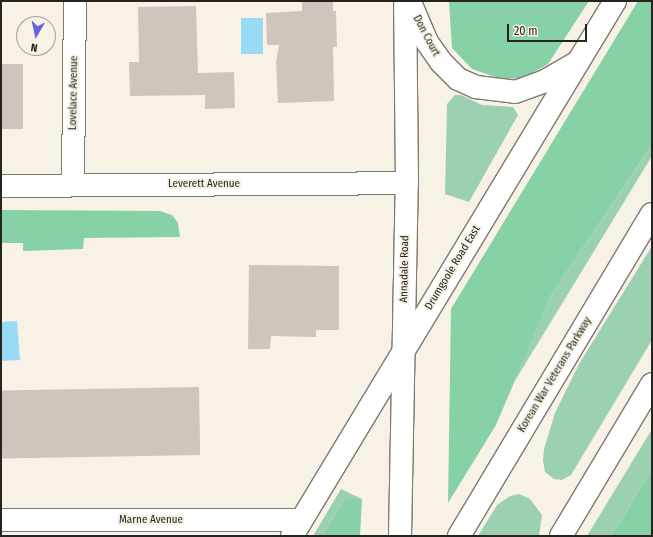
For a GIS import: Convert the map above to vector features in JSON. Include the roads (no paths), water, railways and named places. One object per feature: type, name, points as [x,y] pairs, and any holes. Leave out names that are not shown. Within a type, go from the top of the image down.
[{"type":"main road","name":"Lovelace Avenue","points":[[73,185],[75,1]]},
{"type":"main road","name":"Annadale Road","points":[[400,536],[407,183],[405,1]]},
{"type":"main road","name":"Don Court","points":[[409,1],[427,42],[441,62],[458,79],[476,87],[515,92],[545,81],[578,62]]},
{"type":"main road","name":"Drumgoole Road East","points":[[297,528],[615,1]]},
{"type":"main road","name":"Leverett Avenue","points":[[1,186],[407,183]]},
{"type":"main road","name":"Korean War Veterans Parkway","points":[[459,536],[652,214]]},
{"type":"main road","points":[[561,536],[652,384]]},
{"type":"main road","name":"Marne Avenue","points":[[1,520],[297,528]]},
{"type":"water","points":[[241,18],[263,18],[263,54],[241,54]]},
{"type":"water","points":[[17,321],[20,360],[1,361],[1,322]]}]
